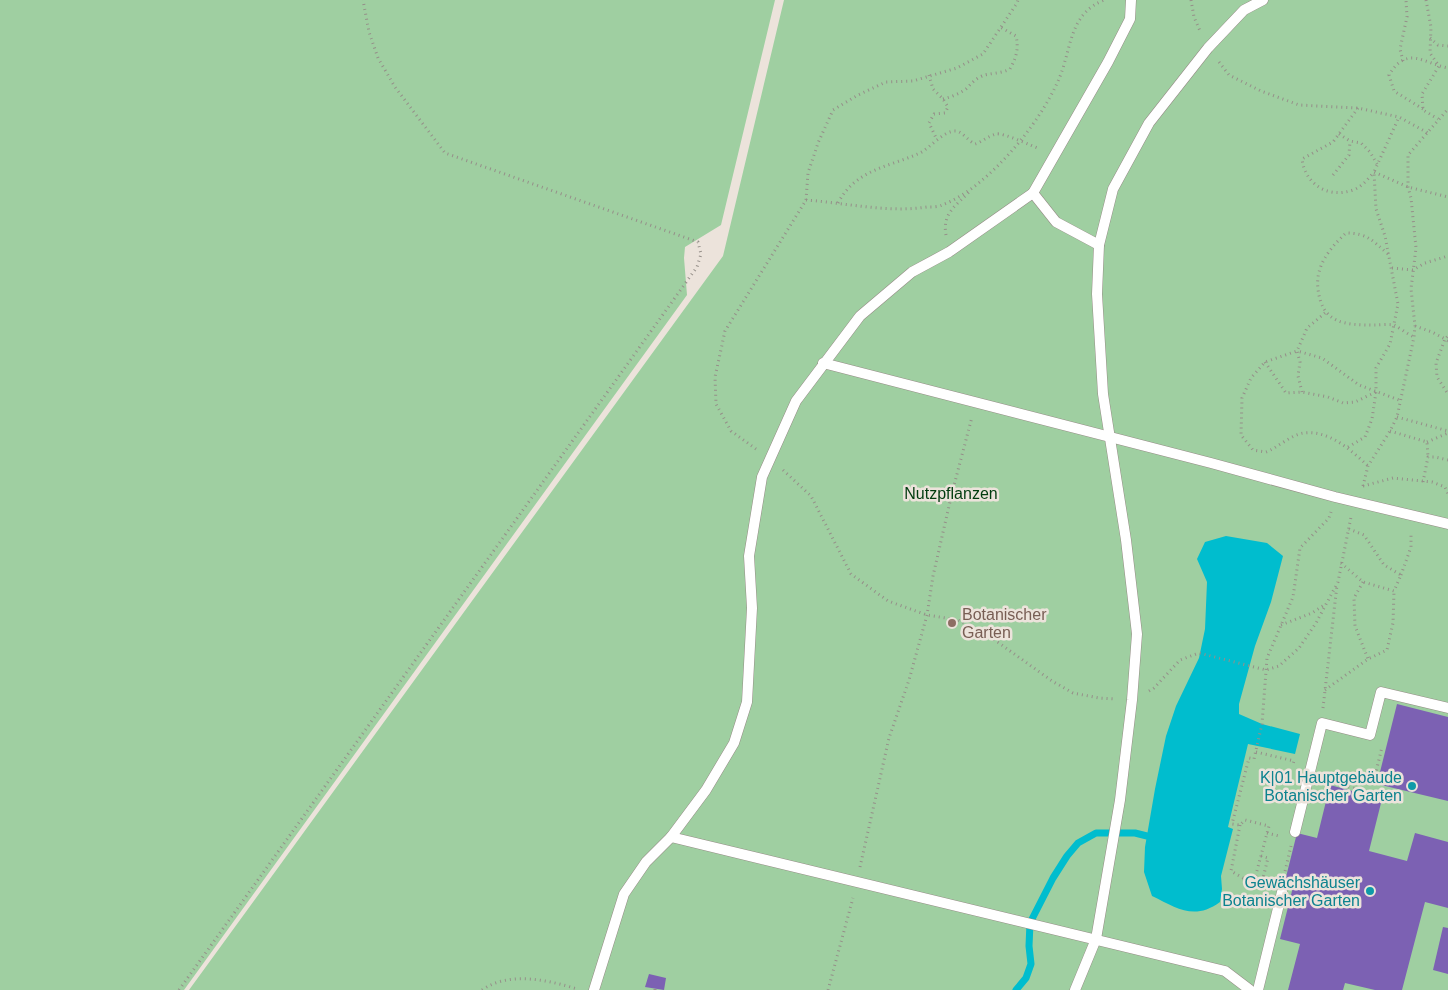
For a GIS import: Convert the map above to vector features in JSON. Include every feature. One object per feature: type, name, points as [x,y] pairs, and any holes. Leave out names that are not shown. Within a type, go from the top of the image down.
[{"type":"lane","points":[[594,990],[624,894],[646,862],[671,836],[706,790],[734,743],[747,702],[752,608],[749,556],[762,477],[796,401],[860,316],[912,272],[949,252],[1033,193],[1108,62],[1130,19],[1131,0]]},
{"type":"lane","points":[[1075,990],[1096,939],[1120,800],[1132,700],[1137,634],[1131,577],[1103,394],[1097,294],[1099,245],[1113,189],[1149,123],[1208,48],[1244,10],[1263,0]]},
{"type":"lane","points":[[1033,193],[1056,222],[1099,245]]},
{"type":"lane","points":[[823,364],[1211,462],[1335,497],[1448,524]]},
{"type":"lane","points":[[1294,832],[1322,723],[1370,735],[1381,692],[1448,708]]},
{"type":"lane","points":[[671,836],[1225,971],[1250,990]]},
{"type":"lane","points":[[1258,990],[1282,892]]},
{"type":"path","points":[[179,990],[697,267],[701,254],[698,242],[445,153],[396,87],[378,58],[368,32],[363,0]]},
{"type":"path","points":[[1018,0],[983,54],[957,68],[913,81],[886,82],[858,95],[833,110],[818,143],[808,173],[806,200],[725,331],[714,377],[716,404],[731,431],[769,458],[811,496],[851,574],[888,601],[927,615],[958,620],[992,638],[1052,681],[1074,693],[1099,698],[1132,700],[1154,688],[1180,660],[1200,654],[1266,670],[1279,666],[1299,648],[1327,604],[1338,582]]},
{"type":"path","points":[[944,224],[947,214],[1021,142],[1050,96],[1062,71],[1077,20],[1091,5],[1104,0]]},
{"type":"path","points":[[1191,0],[1194,17],[1208,48],[1229,75],[1261,91],[1299,105],[1358,108],[1399,117],[1428,133]]},
{"type":"path","points":[[1403,61],[1400,49],[1407,17],[1406,0]]},
{"type":"path","points":[[1426,0],[1431,27],[1430,53],[1439,66]]},
{"type":"path","points":[[943,99],[954,96],[964,90],[984,74],[994,74],[1010,69],[1015,60],[1018,46],[1016,36],[1000,27]]},
{"type":"path","points":[[1430,38],[1438,45],[1448,46]]},
{"type":"path","points":[[1424,109],[1394,91],[1389,75],[1395,64],[1410,58],[1423,58],[1448,68]]},
{"type":"path","points":[[1438,119],[1423,110],[1422,94],[1439,66]]},
{"type":"path","points":[[930,75],[933,89],[943,99],[948,110],[945,113],[934,114],[929,123],[938,140]]},
{"type":"path","points":[[1358,108],[1333,142],[1302,158],[1303,170],[1313,184],[1323,190],[1344,192],[1354,190],[1365,183],[1374,172],[1399,117]]},
{"type":"path","points":[[1322,723],[1324,691],[1338,582],[1354,500],[1363,486],[1368,466],[1397,418],[1414,338],[1415,326],[1411,289],[1416,248],[1411,198],[1408,187],[1408,155],[1438,119],[1447,112]]},
{"type":"path","points":[[838,203],[844,191],[855,182],[878,168],[921,152],[954,130],[959,131],[974,144],[997,134],[1005,135],[1054,155]]},
{"type":"path","points":[[1338,134],[1350,141],[1361,143],[1370,152],[1377,164]]},
{"type":"path","points":[[1333,175],[1349,155],[1350,141]]},
{"type":"path","points":[[1374,172],[1408,187],[1448,197]]},
{"type":"path","points":[[1348,448],[1364,437],[1372,419],[1376,392],[1376,368],[1390,344],[1398,304],[1385,236],[1376,210],[1374,172]]},
{"type":"path","points":[[806,200],[878,208],[913,209],[942,205],[974,187]]},
{"type":"path","points":[[1389,255],[1360,233],[1346,233],[1332,246],[1324,258],[1317,283],[1319,302],[1325,313],[1345,324],[1393,325],[1414,338]]},
{"type":"path","points":[[1392,268],[1413,270],[1425,263],[1448,256]]},
{"type":"path","points":[[1302,392],[1298,376],[1300,362],[1297,352],[1307,328],[1325,313]]},
{"type":"path","points":[[1415,326],[1447,339],[1436,363],[1437,377],[1448,394]]},
{"type":"path","points":[[1368,466],[1348,448],[1325,435],[1303,433],[1266,452],[1253,450],[1242,435],[1242,398],[1251,378],[1266,362],[1297,352],[1322,358],[1359,385],[1400,400]]},
{"type":"path","points":[[1266,362],[1286,393],[1302,392],[1328,397],[1343,403],[1355,402],[1376,392]]},
{"type":"path","points":[[828,990],[872,820],[889,738],[927,615],[952,493],[975,402]]},
{"type":"path","points":[[1397,418],[1448,432]]},
{"type":"path","points":[[1390,431],[1427,442],[1448,432]]},
{"type":"path","points":[[1423,482],[1428,457],[1427,442]]},
{"type":"path","points":[[1428,457],[1448,460]]},
{"type":"path","points":[[1363,486],[1393,478],[1432,482],[1445,487],[1448,494]]},
{"type":"path","points":[[1240,825],[1232,824],[1249,758],[1254,759],[1258,745],[1262,724],[1267,658],[1293,597],[1300,548],[1329,518],[1335,497]]},
{"type":"path","points":[[1324,691],[1368,659],[1387,650],[1393,623],[1394,591],[1411,546],[1412,515]]},
{"type":"path","points":[[1349,529],[1364,535],[1384,565],[1401,575]]},
{"type":"path","points":[[1341,563],[1363,582],[1394,591]]},
{"type":"path","points":[[1363,582],[1354,598],[1354,626],[1368,659]]},
{"type":"path","points":[[1281,625],[1312,613],[1327,604]]},
{"type":"path","points":[[1256,752],[1294,761]]},
{"type":"path","points":[[1309,777],[1375,793]]},
{"type":"path","points":[[1245,820],[1269,826],[1256,878],[1243,878],[1231,871],[1240,825],[1245,820]]},
{"type":"path","points":[[1282,892],[1294,832]]},
{"type":"path","points":[[1261,856],[1268,858],[1262,882]]},
{"type":"path","points":[[482,990],[491,984],[520,979],[554,982],[579,990]]},
{"type":"green space","points":[[0,0],[775,0],[721,225],[685,247],[687,295],[184,990],[0,990]]},
{"type":"green space","name":"Botanischer Garten","points":[[784,0],[1448,0],[1448,990],[189,990],[723,256]]},
{"type":"water","points":[[1226,536],[1267,543],[1283,556],[1271,602],[1255,646],[1239,704],[1239,714],[1262,724],[1300,734],[1295,754],[1248,744],[1228,827],[1233,829],[1221,876],[1220,902],[1211,908],[1194,912],[1178,908],[1152,896],[1144,872],[1145,847],[1166,736],[1176,706],[1199,658],[1205,629],[1207,582],[1197,559],[1205,542]]},
{"type":"building","points":[[1397,704],[1448,717],[1448,801],[1377,784]]},
{"type":"building","name":"Gewächshäuser Botanischer Garten","points":[[1330,785],[1382,799],[1369,851],[1407,861],[1415,833],[1448,842],[1448,908],[1425,902],[1402,990],[1375,990],[1345,983],[1343,990],[1288,990],[1300,944],[1280,939],[1293,887],[1284,885],[1297,833],[1317,838]]},
{"type":"building","points":[[1443,927],[1448,928],[1448,974],[1433,970]]},
{"type":"building","points":[[649,974],[666,978],[664,990],[645,987]]},
{"type":"waterway","points":[[1016,990],[1026,978],[1031,964],[1029,946],[1030,923],[1053,878],[1078,843],[1096,833],[1135,833],[1147,836]]},
{"type":"place","name":"Botanischer Garten","points":[[952,623]]},
{"type":"place","name":"K|01 Hauptgebäude Botanischer Garten","points":[[1412,786]]},
{"type":"place","name":"Gewächshäuser Botanischer Garten","points":[[1370,891]]},
{"type":"park label","name":"Nutzpflanzen","points":[[951,493]]}]
